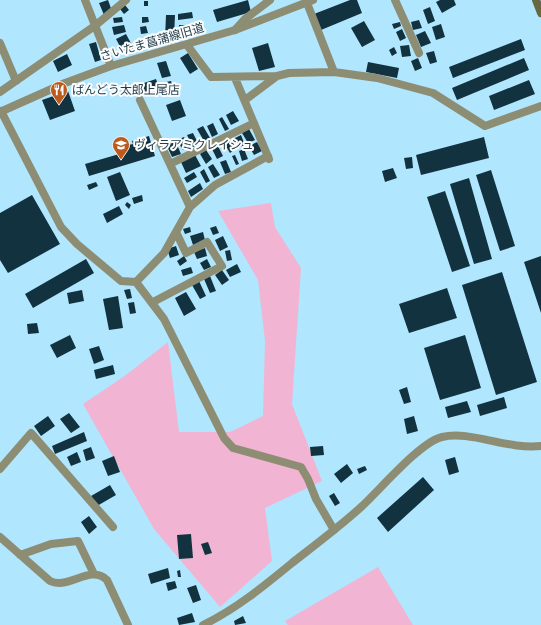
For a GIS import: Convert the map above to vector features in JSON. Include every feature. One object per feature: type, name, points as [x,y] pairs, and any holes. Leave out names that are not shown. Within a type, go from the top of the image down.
[{"type":"main road","points":[[536,0],[541,13]]},
{"type":"street","points":[[85,0],[111,66]]},
{"type":"street","points":[[0,92],[96,25],[126,0]]},
{"type":"street","points":[[235,30],[245,19],[270,0]]},
{"type":"street","points":[[395,0],[419,53]]},
{"type":"street","points":[[310,1],[334,72]]},
{"type":"street","name":"さいたま菖蒲線旧道","points":[[0,112],[65,83],[111,66],[235,30],[310,1]]},
{"type":"street","points":[[0,43],[16,81]]},
{"type":"street","points":[[187,45],[212,77],[236,78],[277,76],[289,73],[334,72],[377,78],[433,93],[485,126],[541,106]]},
{"type":"street","points":[[245,100],[277,76]]},
{"type":"street","points":[[136,282],[164,253],[190,207],[215,184],[268,157],[236,78]]},
{"type":"street","points":[[140,100],[190,207]]},
{"type":"street","points":[[0,112],[61,227],[77,244],[120,281],[136,282],[153,302],[164,319],[224,438],[233,448],[301,467],[308,478],[316,499],[334,530]]},
{"type":"street","points":[[170,164],[254,123]]},
{"type":"street","points":[[153,302],[222,266],[207,242],[186,253],[176,232]]},
{"type":"street","points":[[0,469],[31,433],[113,527]]},
{"type":"street","points":[[203,625],[240,604],[334,530],[435,439],[444,436],[464,436],[519,447],[541,446]]},
{"type":"street","points":[[0,537],[50,581],[59,583],[94,574],[102,575],[107,580],[128,625]]},
{"type":"street","points":[[20,555],[51,544],[78,541],[94,574]]},
{"type":"shaded area","points":[[271,203],[275,227],[301,268],[292,404],[322,481],[265,508],[272,561],[220,607],[154,529],[83,404],[126,375],[168,342],[179,432],[230,432],[263,416],[265,341],[258,280],[218,211]]},
{"type":"shaded area","points":[[378,567],[413,625],[288,625],[285,621]]},
{"type":"building","points":[[108,0],[112,11],[104,15],[99,3]]},
{"type":"building","points":[[248,0],[251,12],[217,22],[213,10]]},
{"type":"building","points":[[350,0],[357,0],[362,13],[321,30],[314,14]]},
{"type":"building","points":[[440,0],[454,0],[456,5],[442,13],[436,2]]},
{"type":"building","points":[[144,1],[148,1],[148,6],[144,6]]},
{"type":"building","points":[[125,5],[129,10],[124,14],[120,9]]},
{"type":"building","points":[[430,7],[435,21],[428,24],[423,10]]},
{"type":"building","points":[[192,12],[193,18],[178,20],[178,14]]},
{"type":"building","points":[[166,15],[175,15],[174,38],[165,38]]},
{"type":"building","points":[[122,17],[123,22],[114,23],[113,18]]},
{"type":"building","points":[[142,17],[148,17],[149,22],[142,23]]},
{"type":"building","points":[[419,20],[422,28],[413,30],[411,22]]},
{"type":"building","points":[[364,21],[375,40],[362,47],[351,28]]},
{"type":"building","points":[[400,22],[401,26],[394,29],[392,24]]},
{"type":"building","points":[[441,24],[445,37],[436,40],[432,27]]},
{"type":"building","points":[[124,25],[126,32],[114,35],[112,27]]},
{"type":"building","points":[[179,25],[192,25],[192,37],[179,37]]},
{"type":"building","points":[[146,26],[148,33],[141,34],[140,27]]},
{"type":"building","points":[[402,29],[406,38],[400,41],[396,32]]},
{"type":"building","points":[[425,31],[431,43],[421,47],[416,35]]},
{"type":"building","points":[[126,34],[134,49],[124,54],[116,39]]},
{"type":"building","points":[[521,39],[525,50],[453,78],[449,67]]},
{"type":"building","points":[[96,42],[101,60],[95,62],[89,44]]},
{"type":"building","points":[[268,43],[275,67],[259,71],[252,48]]},
{"type":"building","points":[[409,45],[411,56],[402,57],[400,46]]},
{"type":"building","points":[[394,47],[397,53],[392,56],[389,50]]},
{"type":"building","points":[[434,51],[437,62],[430,64],[426,53]]},
{"type":"building","points":[[188,53],[198,69],[190,74],[180,58]]},
{"type":"building","points":[[67,54],[72,65],[58,72],[53,61]]},
{"type":"building","points":[[418,58],[422,68],[415,71],[411,61]]},
{"type":"building","points":[[524,58],[529,70],[457,100],[452,88]]},
{"type":"building","points":[[166,61],[171,76],[162,78],[157,63]]},
{"type":"building","points":[[368,62],[399,68],[397,78],[366,72]]},
{"type":"building","points":[[156,79],[159,88],[138,95],[135,86]]},
{"type":"building","points":[[529,80],[535,94],[494,110],[489,96]]},
{"type":"building","points":[[171,81],[172,85],[162,88],[161,83]]},
{"type":"building","points":[[68,91],[75,111],[50,120],[42,100]]},
{"type":"building","points":[[180,100],[186,116],[172,121],[166,105]]},
{"type":"building","points":[[233,111],[239,121],[231,125],[226,115]]},
{"type":"building","points":[[222,117],[229,129],[225,131],[219,119]]},
{"type":"building","points":[[213,123],[218,134],[212,137],[207,126]]},
{"type":"building","points":[[203,126],[210,138],[204,141],[197,129]]},
{"type":"building","points":[[249,129],[255,140],[248,143],[242,133]]},
{"type":"building","points":[[193,133],[199,145],[193,147],[187,135]]},
{"type":"building","points":[[241,135],[245,145],[237,148],[233,139]]},
{"type":"building","points":[[149,136],[155,156],[89,176],[85,164],[126,152],[124,146],[133,144],[132,141]]},
{"type":"building","points":[[184,137],[189,147],[183,150],[177,140]]},
{"type":"building","points":[[484,137],[489,158],[421,175],[416,155]]},
{"type":"building","points":[[175,140],[181,154],[172,157],[166,144]]},
{"type":"building","points":[[229,140],[234,150],[230,153],[224,143]]},
{"type":"building","points":[[257,142],[262,151],[254,155],[249,146]]},
{"type":"building","points":[[218,146],[223,156],[217,159],[212,149]]},
{"type":"building","points":[[244,149],[248,159],[242,161],[239,151]]},
{"type":"building","points":[[206,150],[212,159],[206,164],[200,154]]},
{"type":"building","points":[[195,155],[201,166],[186,173],[181,162]]},
{"type":"building","points":[[235,155],[239,164],[236,165],[232,156]]},
{"type":"building","points":[[412,157],[413,168],[406,169],[404,158]]},
{"type":"building","points":[[226,160],[231,172],[225,174],[220,162]]},
{"type":"building","points":[[213,164],[220,175],[214,178],[208,167]]},
{"type":"building","points":[[393,168],[397,178],[385,182],[382,171]]},
{"type":"building","points":[[204,169],[210,181],[206,183],[200,172]]},
{"type":"building","points":[[491,170],[515,246],[500,251],[476,175]]},
{"type":"building","points":[[120,172],[130,195],[116,201],[107,177]]},
{"type":"building","points":[[194,172],[197,177],[187,183],[184,178]]},
{"type":"building","points":[[469,178],[492,259],[474,264],[450,184]]},
{"type":"building","points":[[96,182],[98,186],[89,190],[87,185]]},
{"type":"building","points":[[200,183],[203,189],[191,197],[188,191]]},
{"type":"building","points":[[445,191],[470,266],[452,272],[427,197]]},
{"type":"building","points":[[32,195],[60,244],[8,273],[0,260],[0,213]]},
{"type":"building","points":[[142,195],[143,201],[134,204],[132,198]]},
{"type":"building","points":[[127,202],[131,205],[129,209],[125,205]]},
{"type":"building","points":[[119,206],[123,214],[107,223],[103,214]]},
{"type":"building","points":[[216,226],[219,233],[213,235],[210,228]]},
{"type":"building","points":[[190,227],[191,232],[185,234],[183,229]]},
{"type":"building","points":[[203,232],[205,240],[193,245],[190,236]]},
{"type":"building","points":[[223,236],[228,247],[220,251],[215,240]]},
{"type":"building","points":[[176,246],[179,255],[170,258],[167,249]]},
{"type":"building","points":[[205,248],[207,256],[197,259],[194,252]]},
{"type":"building","points":[[230,250],[232,260],[227,261],[225,251]]},
{"type":"building","points":[[184,256],[187,261],[180,266],[177,261]]},
{"type":"building","points":[[541,256],[541,313],[524,262]]},
{"type":"building","points":[[86,259],[94,273],[33,308],[25,294]]},
{"type":"building","points":[[207,259],[211,267],[204,270],[200,263]]},
{"type":"building","points":[[237,264],[241,272],[230,277],[226,270]]},
{"type":"building","points":[[191,267],[193,273],[183,276],[181,270]]},
{"type":"building","points":[[222,270],[229,280],[222,285],[215,275]]},
{"type":"building","points":[[502,272],[537,382],[496,395],[462,285]]},
{"type":"building","points":[[210,276],[216,291],[210,293],[204,279]]},
{"type":"building","points":[[199,281],[206,296],[200,299],[192,285]]},
{"type":"building","points":[[447,288],[457,318],[409,333],[399,304]]},
{"type":"building","points":[[130,289],[132,298],[127,299],[124,290]]},
{"type":"building","points":[[82,290],[84,301],[69,304],[67,293]]},
{"type":"building","points":[[186,292],[196,309],[184,316],[175,298]]},
{"type":"building","points":[[118,296],[123,328],[109,330],[103,299]]},
{"type":"building","points":[[134,302],[136,313],[130,314],[128,303]]},
{"type":"building","points":[[37,323],[39,333],[28,334],[27,324]]},
{"type":"building","points":[[70,335],[76,348],[57,358],[50,345]]},
{"type":"building","points":[[465,335],[481,388],[440,400],[424,348]]},
{"type":"building","points":[[99,346],[104,360],[94,364],[89,349]]},
{"type":"building","points":[[113,365],[115,374],[96,379],[94,370]]},
{"type":"building","points":[[407,387],[411,402],[404,404],[399,390]]},
{"type":"building","points":[[504,397],[507,408],[480,416],[477,405]]},
{"type":"building","points":[[467,401],[471,412],[448,418],[445,407]]},
{"type":"building","points":[[69,413],[80,427],[71,433],[60,419]]},
{"type":"building","points":[[48,416],[55,426],[41,436],[34,426]]},
{"type":"building","points":[[414,416],[418,431],[407,434],[404,419]]},
{"type":"building","points":[[84,432],[87,441],[55,454],[52,446]]},
{"type":"building","points":[[323,446],[324,455],[311,456],[310,447]]},
{"type":"building","points":[[91,447],[95,458],[86,461],[83,450]]},
{"type":"building","points":[[77,452],[81,462],[71,466],[67,457]]},
{"type":"building","points":[[114,456],[120,472],[108,476],[102,461]]},
{"type":"building","points":[[455,457],[459,472],[449,475],[445,460]]},
{"type":"building","points":[[347,464],[353,473],[341,483],[334,474]]},
{"type":"building","points":[[365,466],[367,470],[359,474],[357,469]]},
{"type":"building","points":[[423,477],[434,490],[388,532],[377,518]]},
{"type":"building","points":[[110,485],[116,495],[97,506],[91,496]]},
{"type":"building","points":[[334,493],[340,503],[335,506],[329,496]]},
{"type":"building","points":[[89,516],[97,527],[89,534],[81,522]]},
{"type":"building","points":[[191,534],[193,558],[179,559],[177,535]]},
{"type":"building","points":[[208,542],[212,553],[205,555],[201,544]]},
{"type":"building","points":[[168,568],[170,578],[151,584],[148,574]]},
{"type":"building","points":[[180,570],[181,577],[178,577],[177,571]]},
{"type":"building","points":[[175,581],[177,588],[168,591],[166,583]]},
{"type":"building","points":[[196,585],[201,600],[193,603],[187,588]]},
{"type":"building","points":[[192,613],[195,622],[179,625],[177,618]]},
{"type":"building","points":[[243,616],[246,623],[235,625],[234,621]]},
{"type":"place","name":"ばんどう太郎上尾店","points":[[59,105]]},
{"type":"place","name":"ヴィラアミクレイシュ","points":[[121,160]]}]
